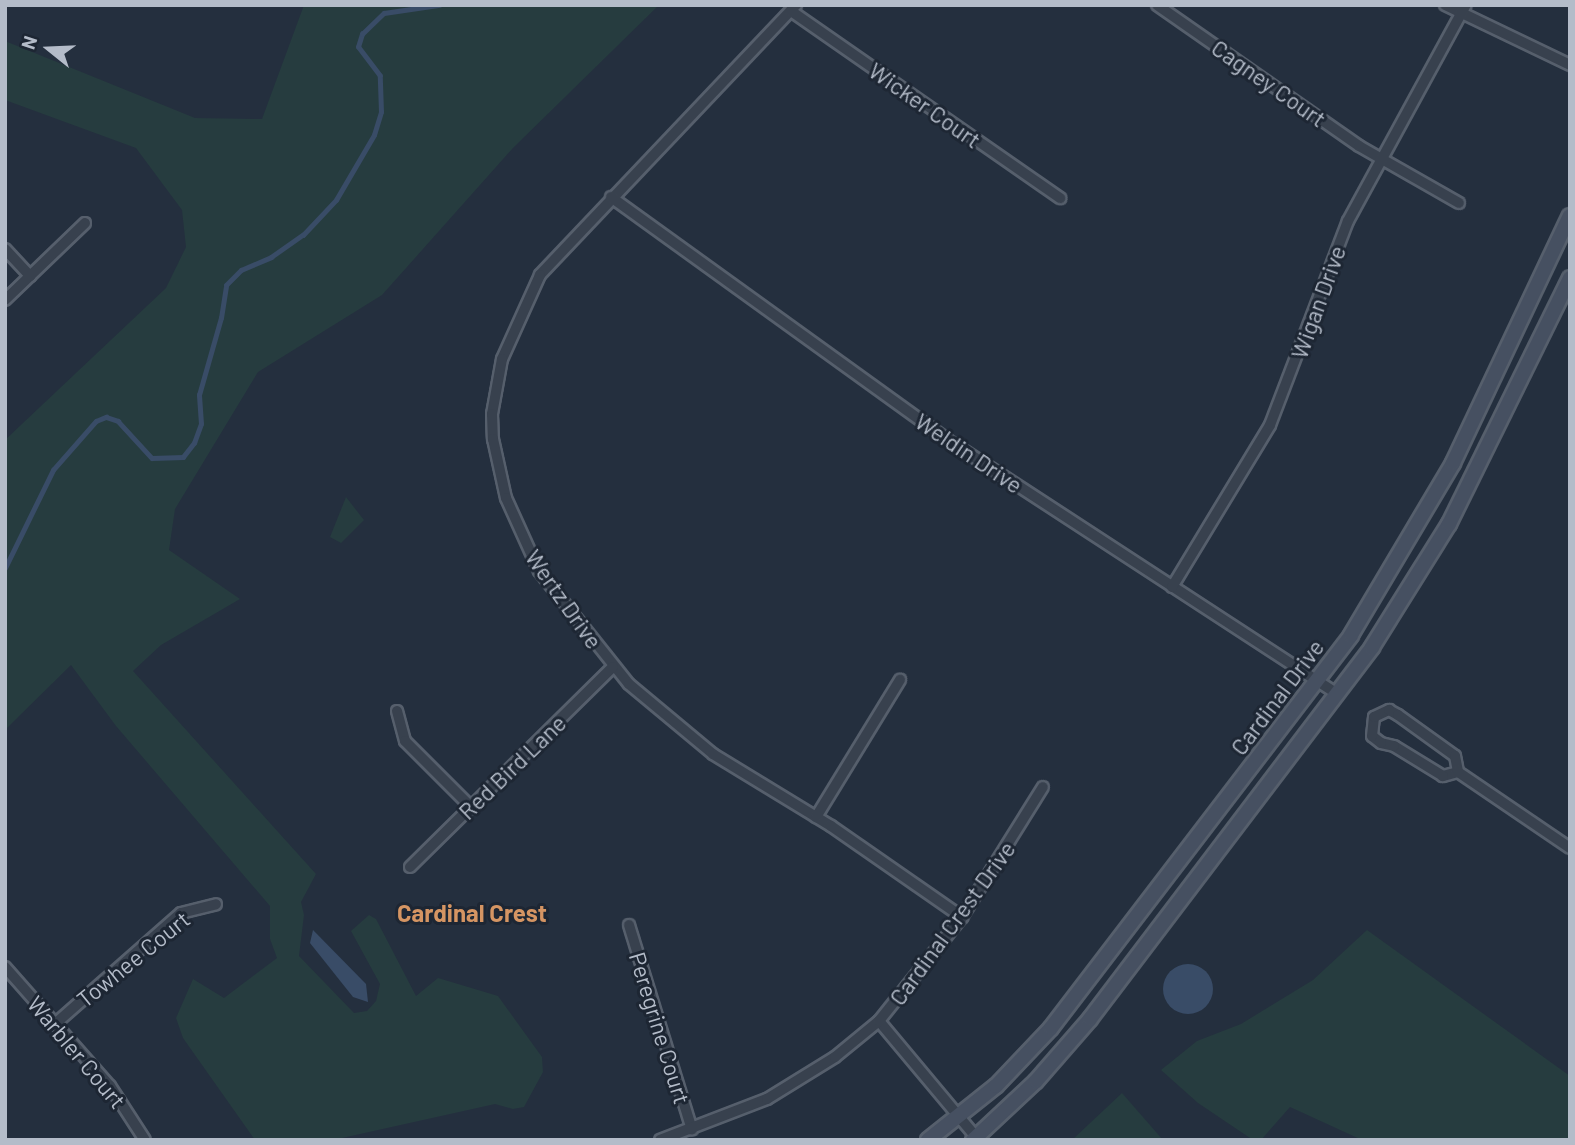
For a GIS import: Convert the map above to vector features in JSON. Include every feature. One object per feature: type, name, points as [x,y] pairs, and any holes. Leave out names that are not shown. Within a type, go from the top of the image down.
[{"type":"main road","name":"Cardinal Drive","points":[[928,1140],[1010,1072],[1051,1028],[1318,681],[1430,507],[1570,216]]},
{"type":"main road","name":"Cardinal Drive","points":[[975,1139],[1076,1036],[1337,694],[1449,524],[1570,278]]},
{"type":"street","name":"Cagney Court","points":[[1157,5],[1382,160],[1459,203]]},
{"type":"street","points":[[1445,5],[1463,10],[1570,65]]},
{"type":"street","name":"Wertz Drive","points":[[794,8],[554,256],[524,302],[502,359],[491,426],[499,472],[520,536],[554,593],[613,667],[686,734],[816,817],[962,917]]},
{"type":"street","name":"Wicker Court","points":[[794,8],[1060,198]]},
{"type":"street","name":"Wigan Drive","points":[[1172,587],[1270,425],[1348,221],[1463,10]]},
{"type":"street","name":"Weldin Drive","points":[[611,197],[954,444],[1337,694]]},
{"type":"street","points":[[5,300],[85,223]]},
{"type":"street","points":[[5,249],[30,276]]},
{"type":"street","name":"Red Bird Lane","points":[[410,867],[613,667]]},
{"type":"street","points":[[816,817],[900,680]]},
{"type":"street","points":[[1458,772],[1443,776],[1394,746],[1381,743],[1372,736],[1374,717],[1389,710],[1398,715],[1455,756],[1458,772],[1570,848]]},
{"type":"street","points":[[397,711],[405,741],[471,807]]},
{"type":"street","name":"Cardinal Crest Drive","points":[[660,1140],[692,1130],[802,1079],[879,1021],[962,917],[1043,787]]},
{"type":"street","name":"Towhee Court","points":[[55,1024],[181,913],[216,904]]},
{"type":"street","name":"Peregrine Court","points":[[629,925],[692,1130]]},
{"type":"street","name":"Warbler Court","points":[[5,967],[110,1086],[145,1140]]},
{"type":"street","points":[[879,1021],[975,1139]]},
{"type":"green space","points":[[304,5],[659,5],[513,148],[382,295],[258,372],[175,509],[169,550],[240,599],[161,645],[133,671],[316,874],[301,902],[304,915],[299,956],[354,1013],[367,1011],[376,1001],[380,984],[351,931],[369,915],[376,919],[416,996],[438,978],[498,996],[542,1057],[543,1072],[524,1107],[513,1109],[495,1104],[333,1140],[255,1140],[183,1038],[176,1018],[193,979],[224,998],[277,958],[270,939],[270,906],[116,726],[71,665],[5,730],[5,440],[166,288],[186,247],[182,210],[136,148],[5,100],[5,41],[195,118],[262,119]]},
{"type":"green space","points":[[346,497],[364,520],[341,543],[330,537]]},
{"type":"green space","points":[[1367,930],[1570,1076],[1570,1140],[1362,1140],[1290,1107],[1261,1140],[1253,1140],[1198,1103],[1161,1070],[1197,1041],[1241,1024],[1313,980]]},
{"type":"green space","points":[[1122,1093],[1163,1140],[1072,1140]]},
{"type":"water","points":[[313,930],[366,984],[368,1002],[353,997],[310,943]]},
{"type":"water","points":[[1188,964],[1206,971],[1213,989],[1206,1007],[1188,1014],[1170,1007],[1163,989],[1170,971]]},
{"type":"waterway","points":[[5,568],[53,470],[96,421],[106,417],[118,421],[152,458],[183,457],[194,443],[201,424],[199,395],[221,318],[226,285],[241,270],[271,257],[303,235],[336,200],[374,135],[381,112],[380,76],[358,47],[362,34],[384,13],[439,5]]},
{"type":"district","name":"Cardinal Crest","points":[[472,913]]}]
